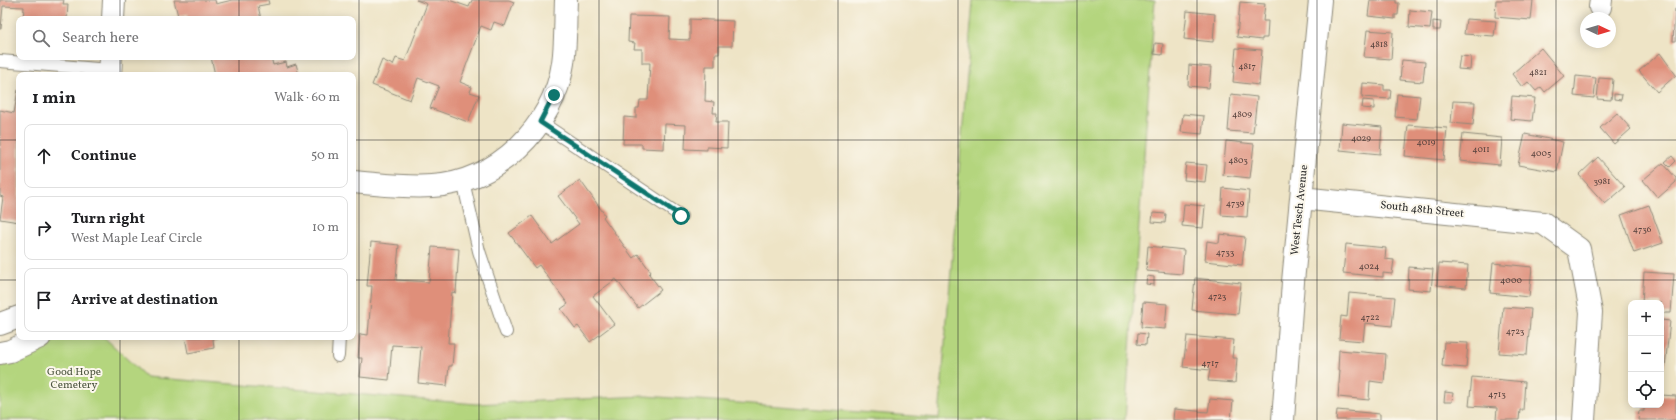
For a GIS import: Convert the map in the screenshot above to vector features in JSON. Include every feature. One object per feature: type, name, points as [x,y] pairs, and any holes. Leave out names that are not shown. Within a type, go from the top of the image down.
[{"type":"street","points":[[113,16],[114,0]]},
{"type":"street","points":[[356,182],[432,186],[463,181],[492,167],[520,147],[540,122],[554,95],[563,64],[566,0]]},
{"type":"street","name":"West Tesch Avenue","points":[[1283,420],[1293,282],[1320,0]]},
{"type":"street","name":"South 48th Street","points":[[1301,198],[1543,223],[1579,248],[1591,312],[1584,420]]},
{"type":"street","points":[[0,324],[16,318]]},
{"type":"street","points":[[0,353],[10,351],[34,340]]},
{"type":"lane","points":[[0,61],[110,67]]},
{"type":"lane","points":[[540,122],[681,216]]},
{"type":"lane","points":[[463,181],[479,251],[506,332]]},
{"type":"lane","points":[[338,356],[339,340]]},
{"type":"green space","name":"Good Hope Cemetery","points":[[973,0],[1155,0],[1125,420],[0,420],[0,360],[39,352],[54,340],[107,340],[146,377],[476,404],[645,396],[939,418]]},
{"type":"building","points":[[0,0],[64,0],[63,4],[68,4],[67,16],[23,16],[24,7],[3,6],[0,29]]},
{"type":"building","points":[[174,0],[215,0],[216,4],[232,0],[268,0],[269,4],[258,6],[260,16],[188,16],[188,14],[178,16]]},
{"type":"building","points":[[416,0],[449,0],[469,7],[472,0],[509,0],[514,2],[505,26],[494,22],[491,30],[481,26],[460,82],[472,87],[470,92],[479,95],[468,122],[430,108],[439,86],[418,78],[410,100],[372,85],[382,60],[393,65],[396,58],[405,61],[427,4]]},
{"type":"building","points":[[1370,0],[1396,0],[1396,3],[1399,3],[1398,15],[1395,15],[1395,19],[1368,16]]},
{"type":"building","points":[[1496,0],[1533,0],[1531,20],[1495,17]]},
{"type":"building","points":[[1240,2],[1265,4],[1263,21],[1268,21],[1267,38],[1262,38],[1262,40],[1237,37]]},
{"type":"building","points":[[1675,9],[1676,41],[1673,41]]},
{"type":"building","points":[[1410,10],[1432,12],[1430,29],[1409,27]]},
{"type":"building","points":[[1187,11],[1215,14],[1213,42],[1184,39]]},
{"type":"building","points":[[629,16],[670,17],[669,39],[690,40],[690,19],[733,21],[732,46],[719,46],[719,54],[715,54],[715,66],[706,66],[705,101],[714,102],[713,113],[717,113],[716,122],[728,122],[727,148],[707,147],[707,150],[685,149],[686,125],[665,124],[664,149],[642,148],[642,144],[623,144],[624,117],[636,118],[636,108],[639,108],[640,100],[648,100],[650,63],[642,63],[642,49],[634,49],[635,43],[628,42]]},
{"type":"building","points":[[1466,19],[1496,21],[1494,36],[1464,34]]},
{"type":"building","points":[[1433,21],[1441,22],[1440,30],[1433,30]]},
{"type":"building","points":[[1367,30],[1393,32],[1391,59],[1364,57]]},
{"type":"building","points":[[1155,43],[1163,44],[1162,55],[1154,54]]},
{"type":"building","points":[[1236,48],[1262,50],[1259,85],[1233,82]]},
{"type":"building","points":[[1541,48],[1564,76],[1545,92],[1541,87],[1536,91],[1528,82],[1522,87],[1512,74]]},
{"type":"building","points":[[1660,53],[1676,75],[1657,92],[1639,71]]},
{"type":"building","points":[[1460,56],[1471,57],[1470,70],[1458,69]]},
{"type":"building","points":[[212,60],[272,60],[273,65],[286,62],[287,67],[296,64],[298,72],[214,72]]},
{"type":"building","points":[[1402,60],[1425,62],[1423,82],[1400,80]]},
{"type":"building","points":[[1189,65],[1211,67],[1209,88],[1188,86]]},
{"type":"building","points":[[1576,76],[1596,78],[1594,98],[1574,96]]},
{"type":"building","points":[[1599,78],[1613,79],[1611,100],[1597,99]]},
{"type":"building","points":[[1363,83],[1384,85],[1384,90],[1391,90],[1390,99],[1362,97]]},
{"type":"building","points":[[1231,94],[1257,97],[1253,133],[1228,131]]},
{"type":"building","points":[[1397,94],[1420,96],[1417,119],[1395,117]]},
{"type":"building","points":[[1614,94],[1622,95],[1621,100],[1614,99]]},
{"type":"building","points":[[1512,96],[1535,98],[1532,121],[1510,119]]},
{"type":"building","points":[[1363,100],[1374,101],[1374,109],[1362,108]]},
{"type":"building","points":[[1453,101],[1475,102],[1473,125],[1451,123]]},
{"type":"building","points":[[16,102],[16,222],[0,219],[3,197],[0,196],[0,110],[14,113]]},
{"type":"building","points":[[1617,113],[1631,129],[1614,144],[1600,128]]},
{"type":"building","points":[[1183,114],[1204,116],[1202,134],[1181,132]]},
{"type":"building","points":[[1342,123],[1382,127],[1380,154],[1340,150]]},
{"type":"building","points":[[1408,125],[1447,128],[1444,160],[1405,156]]},
{"type":"building","points":[[1463,134],[1502,138],[1500,165],[1460,161]]},
{"type":"building","points":[[1525,134],[1563,142],[1557,172],[1518,165]]},
{"type":"building","points":[[1226,141],[1254,144],[1250,178],[1223,175]]},
{"type":"building","points":[[1672,156],[1676,161],[1670,167],[1665,162]]},
{"type":"building","points":[[1598,157],[1625,187],[1605,204],[1579,175]]},
{"type":"building","points":[[1186,163],[1207,165],[1205,182],[1184,180]]},
{"type":"building","points":[[1663,163],[1676,178],[1676,182],[1658,198],[1643,180]]},
{"type":"building","points":[[580,180],[605,215],[603,217],[633,258],[638,254],[651,272],[649,274],[661,290],[638,308],[616,279],[593,296],[614,324],[590,342],[578,326],[575,328],[561,309],[568,304],[539,265],[535,268],[509,233],[532,216],[552,244],[579,224],[558,196]]},
{"type":"building","points":[[1223,188],[1249,191],[1247,217],[1221,215]]},
{"type":"building","points":[[1184,204],[1205,206],[1203,228],[1182,226]]},
{"type":"building","points":[[1649,205],[1663,243],[1634,253],[1621,215]]},
{"type":"building","points":[[1153,213],[1166,214],[1165,223],[1152,222]]},
{"type":"building","points":[[1220,234],[1245,237],[1242,265],[1205,261],[1207,241],[1219,243]]},
{"type":"building","points":[[371,242],[399,245],[396,280],[429,282],[432,247],[459,249],[456,293],[452,292],[448,343],[454,343],[452,366],[449,366],[447,386],[418,383],[421,347],[392,345],[389,380],[360,377],[362,358],[358,358],[360,334],[368,335],[372,286],[367,286]]},
{"type":"building","points":[[1346,244],[1386,248],[1385,259],[1394,260],[1392,274],[1383,273],[1383,277],[1343,273]]},
{"type":"building","points":[[1148,246],[1184,250],[1182,274],[1146,271]]},
{"type":"building","points":[[1439,263],[1468,265],[1466,288],[1437,285]]},
{"type":"building","points":[[1493,263],[1532,267],[1529,297],[1490,293]]},
{"type":"building","points":[[1409,267],[1433,269],[1431,291],[1408,289]]},
{"type":"building","points":[[1644,272],[1674,274],[1671,313],[1664,313],[1664,300],[1642,300]]},
{"type":"building","points":[[1147,276],[1154,277],[1154,285],[1146,284]]},
{"type":"building","points":[[1195,278],[1241,283],[1238,314],[1192,310]]},
{"type":"building","points":[[1349,293],[1395,297],[1392,326],[1365,323],[1363,341],[1339,339],[1341,316],[1347,317]]},
{"type":"building","points":[[1143,302],[1167,304],[1165,329],[1141,327]]},
{"type":"building","points":[[1503,307],[1531,309],[1527,355],[1499,353]]},
{"type":"building","points":[[1664,320],[1670,321],[1664,367]]},
{"type":"building","points":[[1138,333],[1147,334],[1146,345],[1137,344]]},
{"type":"building","points":[[1187,336],[1234,340],[1232,358],[1237,358],[1235,383],[1208,381],[1210,370],[1183,367]]},
{"type":"building","points":[[186,340],[213,340],[214,348],[188,353]]},
{"type":"building","points":[[1444,342],[1468,343],[1466,368],[1442,366]]},
{"type":"building","points":[[1339,350],[1386,354],[1384,383],[1370,381],[1369,400],[1338,397],[1340,370],[1338,370]]},
{"type":"building","points":[[1472,377],[1525,382],[1523,410],[1520,410],[1519,420],[1496,420],[1497,408],[1469,406]]},
{"type":"building","points":[[1445,392],[1453,393],[1452,402],[1444,402]]},
{"type":"building","points":[[1664,395],[1676,396],[1676,420],[1638,420],[1639,411],[1644,411],[1644,408],[1664,408]]},
{"type":"building","points":[[1210,399],[1233,401],[1231,420],[1173,420],[1174,409],[1208,412]]},
{"type":"building","points":[[1337,410],[1380,414],[1380,420],[1336,420]]},
{"type":"route","points":[[554,95],[540,122],[681,216]]}]
